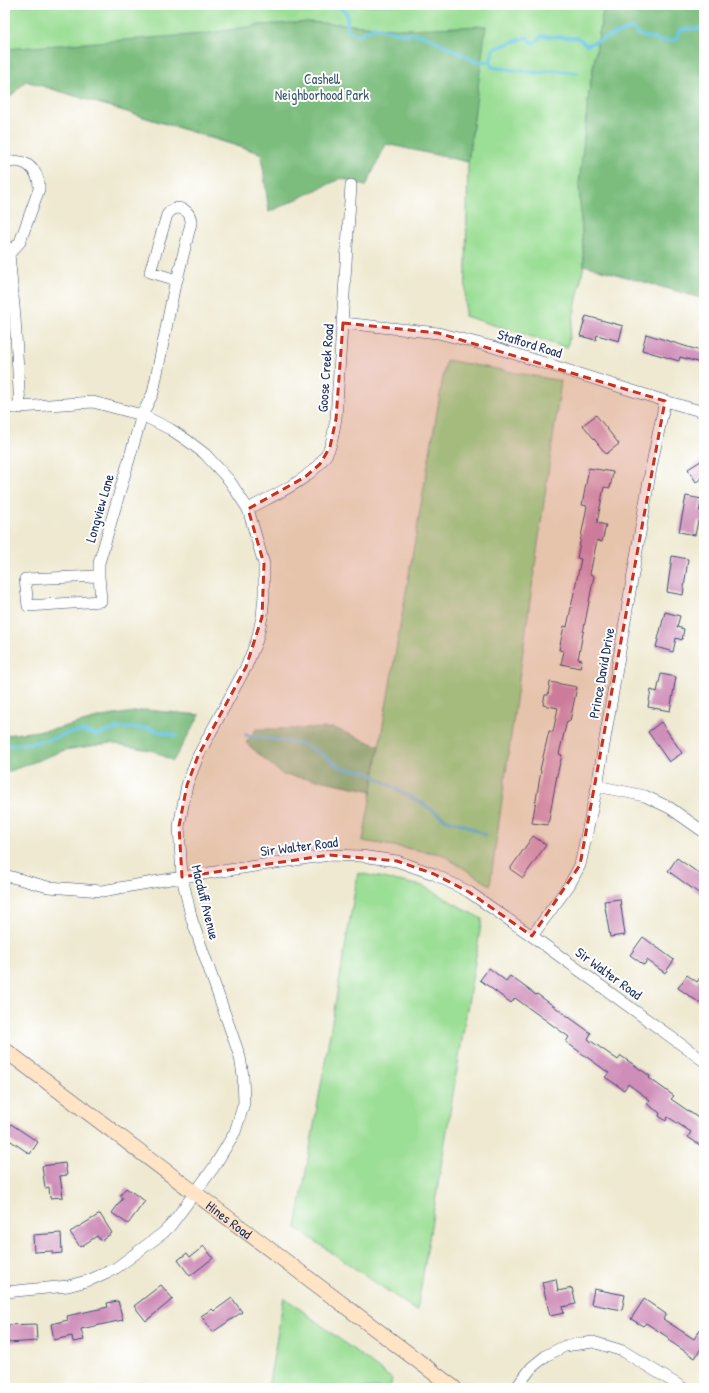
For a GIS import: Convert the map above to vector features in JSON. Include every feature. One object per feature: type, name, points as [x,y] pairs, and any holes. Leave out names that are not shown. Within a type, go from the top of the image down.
[{"type":"street","points":[[5,164],[19,161],[31,166],[37,173],[39,182],[39,188],[20,242],[9,254]]},
{"type":"street","name":"Goose Creek Road","points":[[248,509],[305,478],[320,464],[330,447],[336,420],[351,185]]},
{"type":"street","name":"Longview Lane","points":[[99,576],[25,579],[28,606],[101,601],[99,563],[142,415],[150,401],[155,387],[176,280],[191,223],[191,218],[187,212],[179,208],[171,211],[167,215],[150,272],[176,280]]},
{"type":"street","points":[[5,243],[9,254],[16,317],[20,408]]},
{"type":"street","name":"Stafford Road","points":[[343,323],[438,333],[493,348],[704,412]]},
{"type":"street","name":"Prince David Drive","points":[[532,936],[570,884],[580,865],[597,786],[651,468],[665,401]]},
{"type":"street","name":"Macduff Avenue","points":[[5,408],[93,402],[142,415],[170,429],[205,454],[229,480],[248,509],[264,564],[262,618],[257,640],[246,667],[198,756],[187,785],[180,826],[182,877],[192,920],[240,1057],[243,1076],[244,1103],[235,1132],[214,1167],[171,1225],[162,1234],[116,1268],[90,1280],[68,1286],[5,1290]]},
{"type":"street","points":[[597,786],[645,796],[670,808],[704,832]]},
{"type":"street","name":"Sir Walter Road","points":[[8,876],[48,887],[102,891],[182,877],[329,855],[361,856],[396,861],[434,874],[469,892],[704,1061]]},
{"type":"street","name":"Hines Road","points":[[5,1050],[454,1388]]},
{"type":"street","points":[[516,1388],[532,1366],[547,1355],[565,1346],[593,1342],[623,1351],[683,1388]]},
{"type":"highlighted area","points":[[343,323],[438,333],[665,401],[580,865],[532,936],[469,892],[434,874],[397,861],[329,855],[182,877],[179,826],[187,785],[198,756],[246,667],[262,617],[264,564],[248,509],[305,477],[320,464],[330,447],[336,419]]},
{"type":"green space","name":"Cashell Neighborhood Park","points":[[5,5],[604,5],[589,92],[579,185],[584,265],[567,348],[465,316],[468,162],[475,111],[405,101],[366,186],[5,74]]},
{"type":"green space","points":[[604,5],[704,5],[704,299],[584,265],[579,185],[589,92]]},
{"type":"green space","name":"Cashell Neighborhood Park","points":[[310,22],[406,29],[486,26],[468,162],[386,144],[366,186],[342,178],[269,212],[261,153],[26,81],[5,102],[5,49],[204,34],[260,25]]},
{"type":"green space","points":[[446,360],[561,381],[490,885],[441,854],[363,841]]},
{"type":"green space","points":[[146,710],[200,715],[173,761],[154,751],[110,743],[65,750],[5,773],[5,735],[55,729],[102,717]]},
{"type":"green space","points":[[334,728],[379,746],[372,791],[324,781],[283,775],[246,743],[256,729]]},
{"type":"green space","points":[[358,873],[423,886],[482,919],[417,1311],[296,1228]]},
{"type":"green space","points":[[284,1297],[392,1379],[390,1388],[268,1388]]},
{"type":"building","points":[[586,316],[623,326],[619,341],[597,335],[596,340],[580,336]]},
{"type":"building","points":[[646,334],[704,352],[704,364],[680,357],[679,361],[642,350]]},
{"type":"building","points":[[596,415],[619,444],[606,454],[583,425]]},
{"type":"building","points":[[704,459],[704,477],[696,482],[688,469]]},
{"type":"building","points":[[589,468],[613,472],[610,488],[604,487],[597,523],[606,525],[602,542],[597,540],[590,574],[594,576],[578,659],[582,660],[580,668],[561,664],[564,651],[559,650],[564,626],[567,627],[581,559],[577,558],[587,506],[582,505]]},
{"type":"building","points":[[686,496],[702,499],[699,511],[704,512],[704,522],[698,521],[695,535],[679,532]]},
{"type":"building","points":[[672,556],[688,559],[683,595],[667,592]]},
{"type":"building","points":[[665,612],[680,616],[677,627],[684,629],[682,640],[676,638],[673,652],[656,647]]},
{"type":"building","points":[[661,674],[676,677],[670,711],[648,707],[651,690],[657,692]]},
{"type":"building","points":[[550,682],[577,687],[570,721],[567,721],[559,754],[562,755],[548,825],[532,823],[540,770],[549,731],[553,732],[558,708],[543,705],[545,695],[548,695]]},
{"type":"building","points":[[661,722],[682,753],[669,762],[648,732]]},
{"type":"building","points":[[533,836],[546,845],[523,878],[510,869]]},
{"type":"building","points":[[677,858],[704,877],[704,889],[700,894],[668,871]]},
{"type":"building","points":[[620,899],[625,935],[610,937],[604,901]]},
{"type":"building","points":[[643,937],[674,960],[665,973],[647,960],[644,965],[630,955]]},
{"type":"building","points":[[489,968],[506,981],[510,976],[536,995],[537,994],[591,1033],[588,1039],[618,1060],[621,1056],[650,1076],[649,1078],[674,1096],[671,1099],[704,1122],[704,1148],[688,1137],[691,1132],[668,1117],[666,1121],[659,1116],[660,1113],[647,1104],[650,1100],[628,1084],[624,1090],[605,1077],[609,1073],[566,1042],[569,1037],[515,998],[511,1003],[480,980]]},
{"type":"building","points":[[704,972],[704,1006],[678,988],[687,975],[697,982]]},
{"type":"building","points":[[11,1124],[38,1142],[30,1154],[5,1137],[5,1132]]},
{"type":"building","points":[[65,1163],[67,1175],[60,1176],[63,1197],[50,1198],[49,1187],[45,1188],[42,1166]]},
{"type":"building","points":[[126,1188],[145,1201],[128,1224],[112,1213],[123,1198],[120,1196]]},
{"type":"building","points":[[100,1214],[112,1233],[101,1241],[97,1236],[80,1247],[70,1232]]},
{"type":"building","points":[[61,1233],[62,1253],[52,1254],[52,1251],[34,1252],[33,1235]]},
{"type":"building","points":[[204,1246],[213,1258],[190,1276],[178,1260],[187,1253],[190,1257]]},
{"type":"building","points":[[556,1279],[558,1291],[572,1288],[576,1304],[562,1307],[564,1313],[550,1316],[542,1282]]},
{"type":"building","points":[[161,1285],[173,1299],[146,1321],[134,1306]]},
{"type":"building","points":[[594,1289],[625,1295],[622,1310],[591,1304]]},
{"type":"building","points":[[232,1298],[242,1312],[213,1332],[201,1316],[212,1309],[214,1311]]},
{"type":"building","points":[[644,1299],[666,1314],[663,1319],[694,1339],[704,1323],[704,1344],[695,1358],[646,1323],[643,1326],[631,1319]]},
{"type":"building","points":[[118,1301],[123,1320],[81,1329],[84,1340],[73,1342],[72,1336],[54,1340],[51,1324],[68,1320],[67,1316],[108,1307],[107,1303]]},
{"type":"building","points":[[36,1324],[37,1341],[8,1343],[7,1325]]},
{"type":"waterway","points":[[336,5],[347,13],[347,30],[358,35],[374,27],[401,33],[426,36],[475,61],[490,62],[494,49],[527,37],[533,44],[542,36],[578,38],[587,45],[632,28],[639,35],[662,41],[676,40],[680,30],[704,28]]},
{"type":"waterway","points":[[490,62],[492,67],[537,73],[555,70],[577,73]]},
{"type":"waterway","points":[[5,746],[31,743],[82,731],[98,735],[117,728],[147,728],[176,736]]},
{"type":"waterway","points":[[246,735],[302,744],[324,755],[341,768],[367,772],[425,805],[447,820],[465,825],[485,835]]}]
